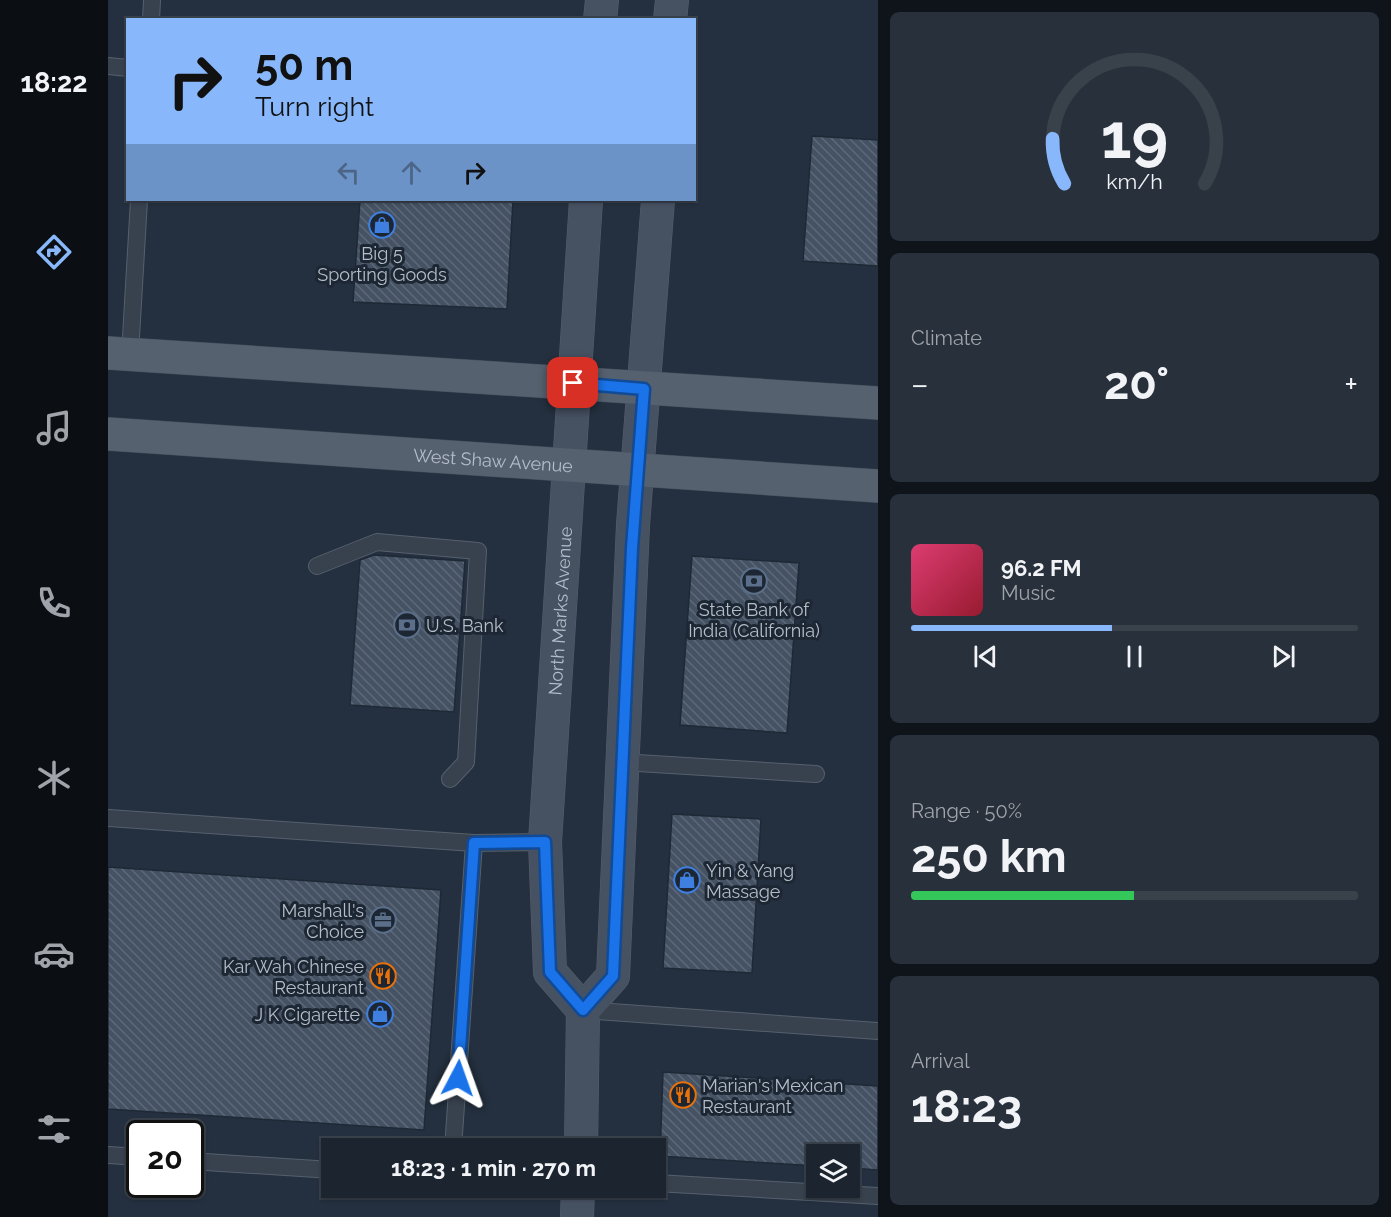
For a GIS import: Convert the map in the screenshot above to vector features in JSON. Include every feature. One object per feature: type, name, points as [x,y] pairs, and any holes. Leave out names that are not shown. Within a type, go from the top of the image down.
[{"type":"main road","points":[[600,18],[602,0]]},
{"type":"main road","points":[[670,18],[672,0]]},
{"type":"main road","name":"North Marks Avenue","points":[[583,1010],[550,972],[545,842],[586,201]]},
{"type":"main road","points":[[580,1138],[583,1010],[613,976],[621,762],[638,469],[658,201]]},
{"type":"main road","points":[[115,354],[878,403]]},
{"type":"main road","name":"West Shaw Avenue","points":[[108,434],[878,486]]},
{"type":"main road","points":[[577,1217],[578,1198]]},
{"type":"lane","points":[[151,18],[152,0]]},
{"type":"lane","points":[[108,66],[126,68]]},
{"type":"lane","points":[[115,354],[139,201]]},
{"type":"lane","points":[[317,566],[377,542],[478,551],[466,762],[450,778]]},
{"type":"lane","points":[[621,762],[816,774]]},
{"type":"lane","points":[[108,818],[474,843],[545,842]]},
{"type":"lane","points":[[454,1138],[474,843]]},
{"type":"lane","points":[[583,1010],[878,1031]]},
{"type":"lane","points":[[108,1155],[126,1156]]},
{"type":"lane","points":[[204,1162],[321,1169]]},
{"type":"lane","points":[[666,1184],[878,1196]]},
{"type":"building","points":[[812,136],[878,140],[878,266],[803,261]]},
{"type":"building","points":[[360,201],[513,201],[507,309],[353,302]]},
{"type":"building","points":[[374,555],[465,561],[454,712],[350,705],[360,560]]},
{"type":"building","points":[[692,556],[799,563],[787,733],[680,725]]},
{"type":"building","points":[[672,814],[761,819],[752,973],[663,968]]},
{"type":"building","points":[[108,867],[441,890],[424,1130],[108,1109]]},
{"type":"building","points":[[663,1072],[878,1086],[878,1170],[860,1169],[860,1144],[806,1144],[806,1165],[666,1156],[666,1138],[661,1138]]},
{"type":"place","name":"Big 5 Sporting Goods","points":[[382,225]]},
{"type":"place","name":"State Bank of India (California)","points":[[754,581]]},
{"type":"place","name":"U.S. Bank","points":[[407,625]]},
{"type":"place","name":"Yin & Yang Massage","points":[[687,880]]},
{"type":"place","name":"Marshall's Choice","points":[[383,920]]},
{"type":"place","name":"Kar Wah Chinese Restaurant","points":[[383,976]]},
{"type":"place","name":"J K Cigarette","points":[[380,1014]]},
{"type":"place","name":"Marian's Mexican Restaurant","points":[[683,1095]]},
{"type":"route","points":[[458,1078],[474,843],[545,842],[550,972],[583,1010],[613,976],[632,548],[644,389],[573,383]]}]
